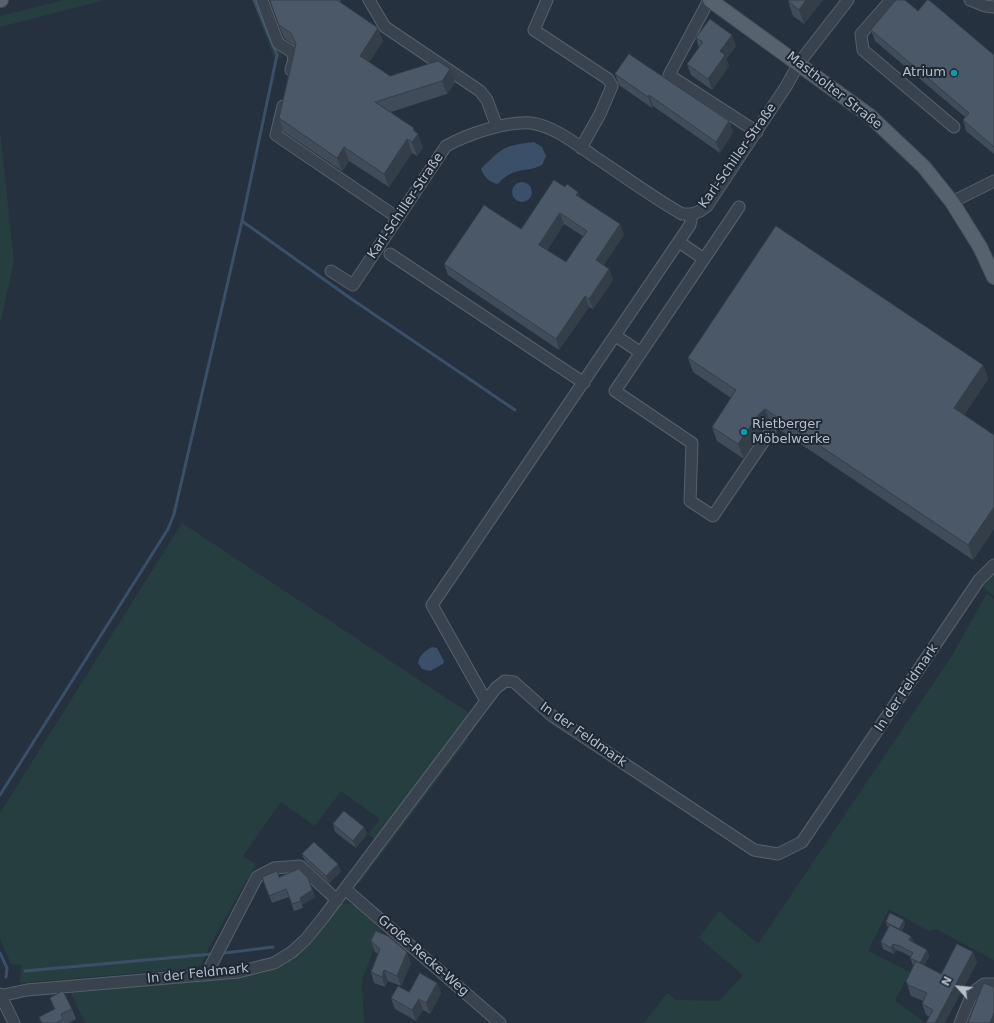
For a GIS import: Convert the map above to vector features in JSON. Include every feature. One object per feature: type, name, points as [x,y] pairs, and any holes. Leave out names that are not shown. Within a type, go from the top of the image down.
[{"type":"main road","name":"Mastholter Straße","points":[[709,0],[799,63],[870,116],[924,167],[952,202],[980,247],[994,277]]},
{"type":"street","points":[[262,0],[278,43],[292,52],[294,59],[288,82]]},
{"type":"street","points":[[370,0],[385,27],[480,91],[487,100],[497,127]]},
{"type":"street","points":[[547,0],[534,30],[608,79],[611,83],[611,91],[581,148]]},
{"type":"street","points":[[709,0],[669,75],[757,132]]},
{"type":"street","name":"Karl-Schiller-Straße","points":[[331,271],[353,285],[446,146],[460,139],[497,127],[531,123],[547,128],[581,148],[669,207],[682,214],[692,214],[700,211],[707,206],[757,132],[790,81],[799,63],[848,0]]},
{"type":"street","points":[[891,0],[861,34],[863,50],[954,127]]},
{"type":"street","points":[[970,0],[985,6],[994,7]]},
{"type":"street","points":[[285,97],[276,135],[398,218]]},
{"type":"street","points":[[952,202],[994,181]]},
{"type":"street","points":[[739,207],[615,391],[692,443],[690,501],[713,516],[770,432]]},
{"type":"street","points":[[486,700],[432,605],[679,242],[690,225],[692,214]]},
{"type":"street","points":[[679,242],[704,259]]},
{"type":"street","points":[[390,254],[584,383]]},
{"type":"street","points":[[616,336],[641,353]]},
{"type":"street","name":"In der Feldmark","points":[[0,995],[28,990],[238,972],[274,963],[292,952],[306,939],[337,900],[486,700],[504,681],[514,682],[551,715],[754,850],[778,854],[802,842],[979,580],[994,565]]},
{"type":"street","points":[[206,975],[257,877],[274,868],[291,865],[300,866],[337,900]]},
{"type":"street","name":"Große-Recke-Weg","points":[[345,889],[500,1023]]},
{"type":"street","points":[[960,1023],[976,990],[984,984],[994,984]]},
{"type":"street","points":[[0,995],[14,1023]]},
{"type":"green space","points":[[64,0],[105,0],[0,27],[0,16]]},
{"type":"green space","points":[[252,0],[257,0],[275,44],[283,58],[274,58]]},
{"type":"green space","points":[[0,131],[14,262],[0,324]]},
{"type":"green space","points":[[182,523],[469,713],[461,727],[375,840],[368,834],[380,819],[341,791],[315,826],[281,802],[243,856],[256,864],[209,947],[202,964],[196,968],[20,983],[21,965],[11,964],[0,939],[0,813]]},
{"type":"green space","points":[[994,573],[994,596],[982,586]]},
{"type":"green space","points":[[987,593],[994,599],[994,960],[936,929],[929,931],[889,909],[868,951],[910,972],[895,1001],[926,1023],[644,1023],[667,993],[676,1000],[719,1001],[743,975],[699,938],[719,911],[758,944],[953,654]]},
{"type":"green space","points":[[464,736],[469,738],[359,884],[357,880]]},
{"type":"green space","points":[[346,903],[355,905],[381,929],[362,980],[364,1023],[85,1023],[71,993],[240,977],[275,969],[295,955],[341,904]]},
{"type":"water","points":[[534,142],[542,147],[546,156],[542,165],[536,168],[510,174],[498,184],[490,181],[484,175],[481,169],[499,152],[509,146]]},
{"type":"water","points":[[522,182],[529,185],[532,192],[529,199],[522,202],[515,199],[512,192],[515,185]]},
{"type":"water","points":[[432,647],[437,648],[444,661],[443,664],[430,671],[422,669],[418,663],[420,657],[425,651]]},
{"type":"building","points":[[270,0],[337,0],[378,28],[360,56],[390,76],[438,61],[450,69],[442,81],[375,102],[414,128],[413,130],[418,134],[412,142],[407,139],[384,174],[344,147],[337,158],[279,118],[296,44],[291,33],[279,25]]},
{"type":"building","points":[[806,0],[799,10],[788,1]]},
{"type":"building","name":"Atrium","points":[[896,0],[905,0],[918,11],[927,0],[929,0],[994,55],[994,147],[963,120],[969,113],[871,30]]},
{"type":"building","points":[[710,19],[732,35],[720,51],[725,55],[708,79],[687,64],[703,42],[696,38]]},
{"type":"building","points":[[629,54],[729,121],[716,142],[649,95],[648,97],[615,74]]},
{"type":"building","points":[[554,180],[565,187],[567,184],[578,192],[576,195],[620,224],[596,260],[609,269],[589,299],[585,296],[556,339],[444,264],[484,205],[521,229]],"holes":[[[560,213],[587,231],[566,262],[539,245]]]},
{"type":"building","points":[[776,226],[983,365],[954,408],[994,435],[994,507],[968,545],[765,409],[759,414],[738,444],[712,427],[736,390],[688,358]]},
{"type":"building","points":[[344,811],[364,827],[353,841],[333,824]]},
{"type":"building","points":[[314,842],[338,864],[326,876],[302,854]]},
{"type":"building","points":[[299,869],[308,878],[312,890],[300,898],[301,901],[292,904],[286,889],[269,896],[262,877],[277,871],[279,877]]},
{"type":"building","points":[[890,913],[904,920],[899,929],[886,922]]},
{"type":"building","points":[[890,925],[911,936],[909,940],[927,950],[920,963],[910,958],[913,953],[900,946],[893,944],[891,948],[881,942]]},
{"type":"building","points":[[376,931],[388,936],[407,952],[397,976],[384,970],[382,977],[371,972],[380,949],[371,941]]},
{"type":"building","points":[[957,944],[973,952],[935,1023],[926,1023],[933,1010],[922,1004],[927,993],[908,985],[906,981],[916,961],[941,974]]},
{"type":"building","points":[[420,973],[437,983],[426,1003],[419,999],[412,1010],[391,998],[398,986],[409,992]]},
{"type":"building","points":[[984,983],[994,987],[994,1013],[990,1023],[968,1023]]},
{"type":"building","points":[[63,991],[72,1009],[61,1014],[63,1019],[56,1023],[42,1023],[39,1017],[55,1009],[50,998]]},
{"type":"waterway","points":[[0,795],[168,529],[174,514],[242,221],[277,55],[254,0]]},
{"type":"waterway","points":[[242,221],[350,298],[515,410]]},
{"type":"waterway","points":[[225,953],[273,947]]},
{"type":"waterway","points":[[0,953],[7,968],[6,977]]},
{"type":"waterway","points":[[25,971],[212,954]]},
{"type":"place","name":"Atrium","points":[[954,73]]},
{"type":"place","name":"Rietberger Möbelwerke","points":[[744,432]]}]
